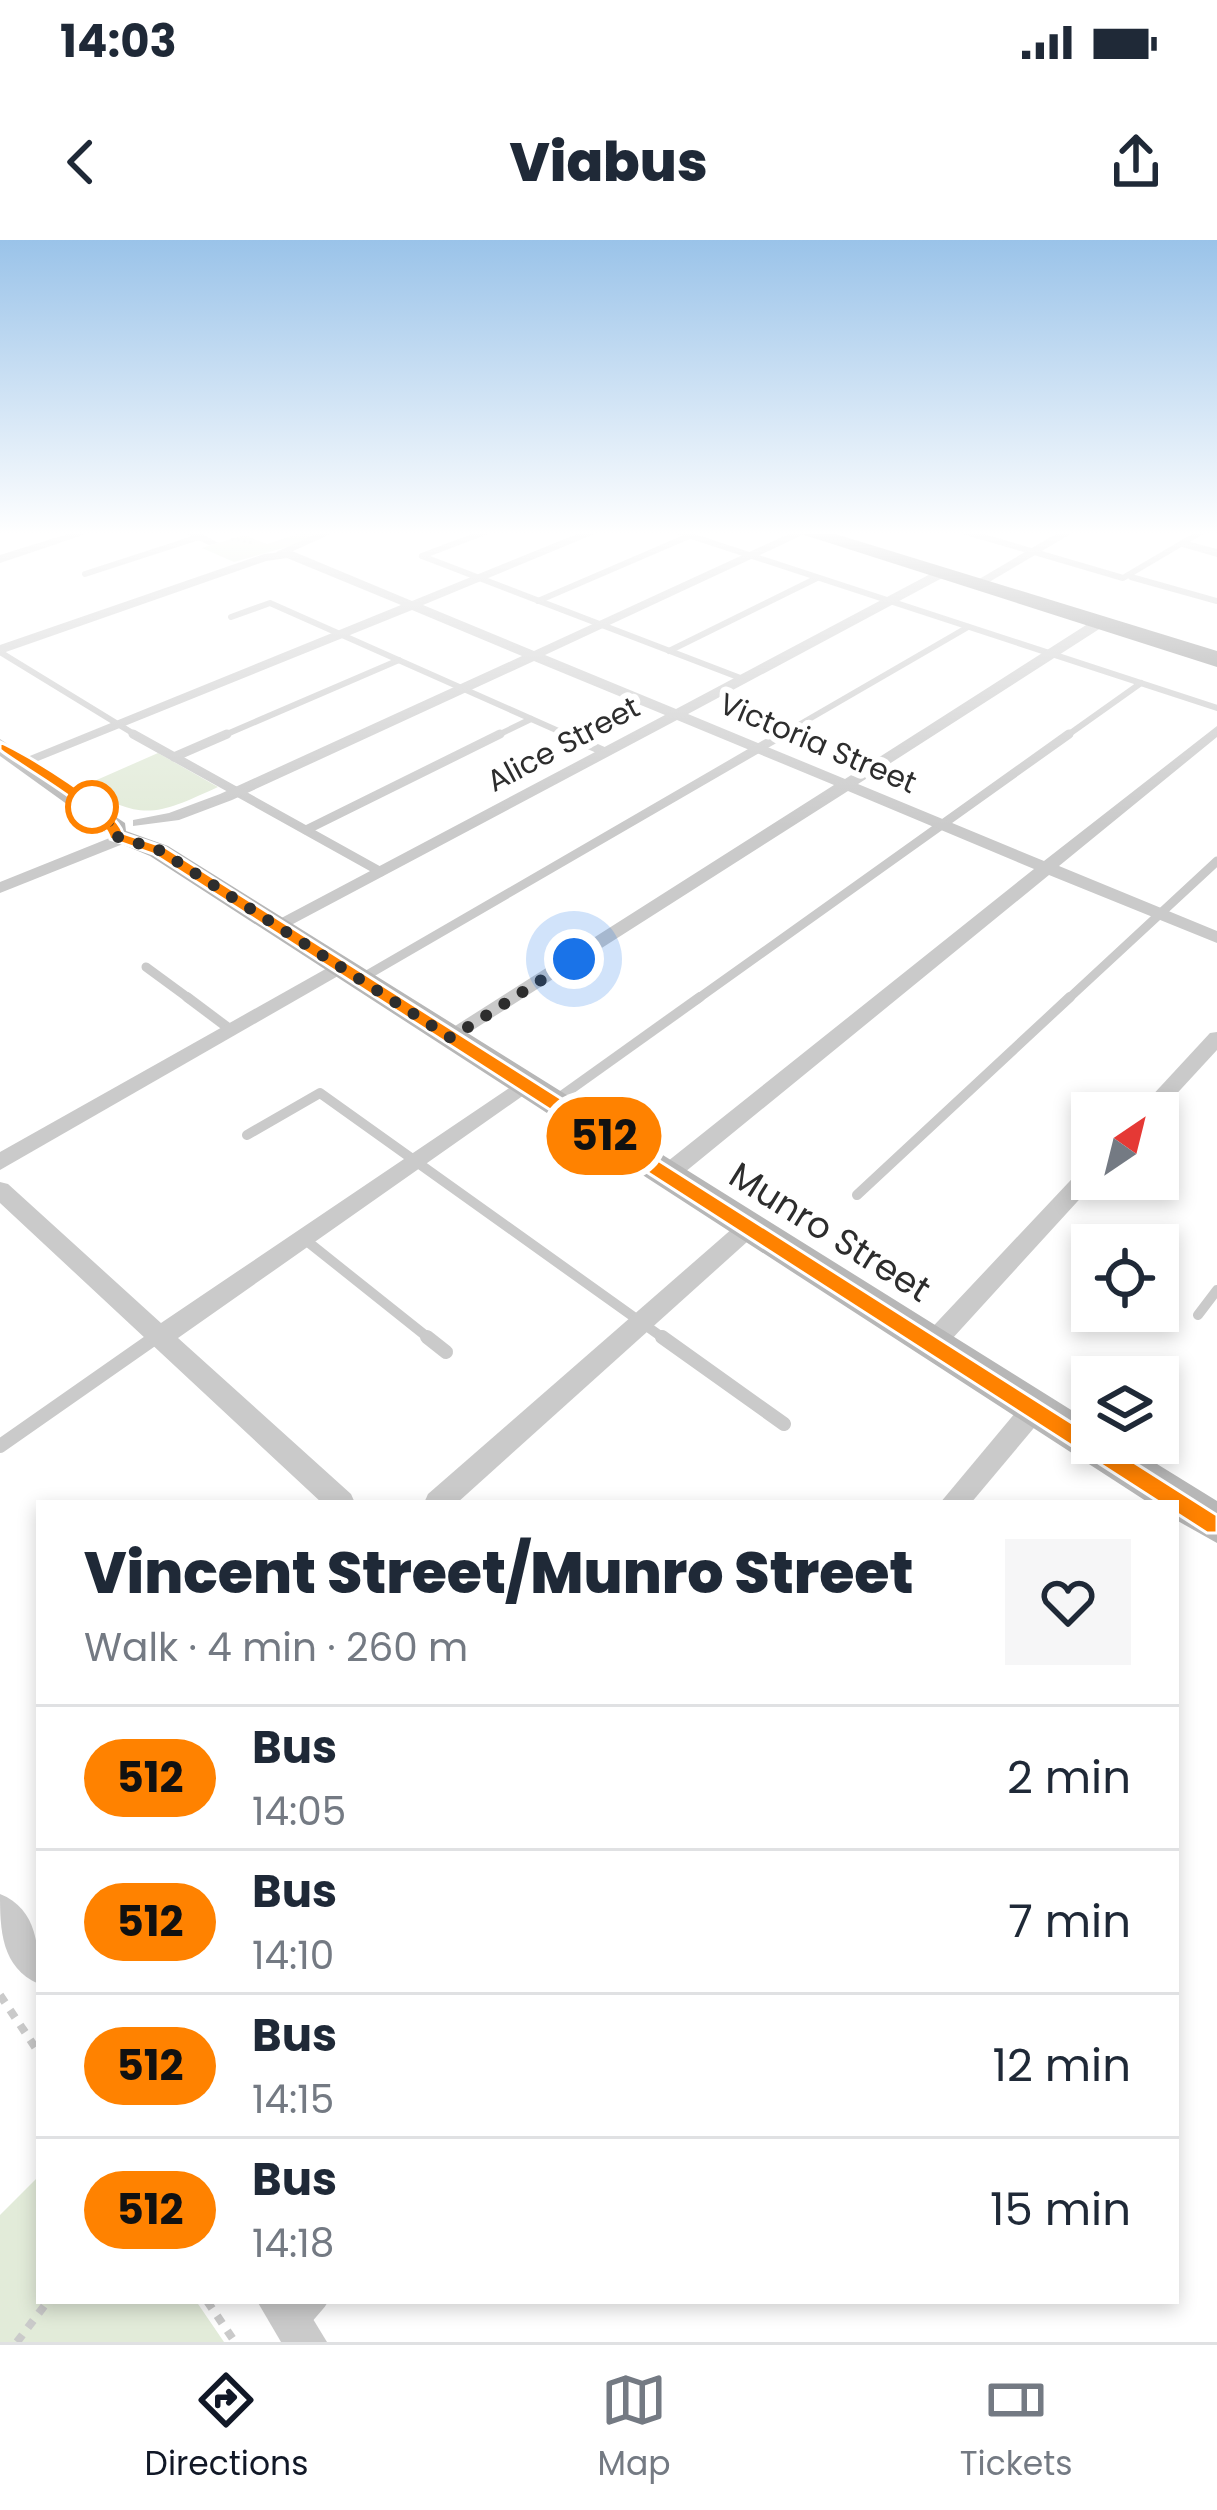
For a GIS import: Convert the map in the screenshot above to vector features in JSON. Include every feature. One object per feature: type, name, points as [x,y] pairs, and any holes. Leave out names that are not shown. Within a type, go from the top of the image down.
[{"type":"highway","points":[[1125,630],[1217,659]]},
{"type":"street","points":[[0,651],[60,630]]},
{"type":"street","points":[[10,757],[117,724],[350,630]]},
{"type":"street","name":"Victoria Street","points":[[472,630],[1217,938]]},
{"type":"street","points":[[0,888],[82,851],[184,819],[591,630]]},
{"type":"street","name":"Alice Street","points":[[276,928],[835,630]]},
{"type":"street","points":[[451,1038],[1087,630]]},
{"type":"street","points":[[666,1175],[1217,730]]},
{"type":"street","name":"Munro Street","points":[[10,757],[1217,1524]]},
{"type":"street","points":[[0,1162],[231,1030],[348,975]]},
{"type":"street","points":[[1167,1092],[1217,1038]]},
{"type":"street","points":[[159,1336],[415,1162],[538,1094]]},
{"type":"street","points":[[0,1190],[338,1500]]},
{"type":"street","points":[[932,1344],[1071,1195]]},
{"type":"street","points":[[441,1500],[749,1227]]},
{"type":"street","points":[[957,1500],[1035,1408]]},
{"type":"street","points":[[0,1911],[36,1962]]},
{"type":"lane","points":[[331,630],[605,752]]},
{"type":"lane","points":[[615,630],[743,679]]},
{"type":"lane","points":[[669,651],[712,630]]},
{"type":"lane","points":[[348,975],[759,748],[961,630]]},
{"type":"lane","points":[[980,630],[1217,708]]},
{"type":"lane","points":[[0,651],[231,795],[381,872]]},
{"type":"lane","points":[[174,757],[399,660]]},
{"type":"lane","points":[[538,1094],[942,824],[1141,683]]},
{"type":"lane","points":[[306,830],[531,719]]},
{"type":"lane","points":[[857,1195],[1217,861]]},
{"type":"lane","points":[[146,967],[231,1030]]},
{"type":"lane","points":[[247,1136],[320,1093],[516,1241],[784,1424]]},
{"type":"lane","points":[[303,1238],[446,1352]]},
{"type":"lane","points":[[1198,1315],[1217,1290]]},
{"type":"lane","points":[[0,1446],[159,1336]]},
{"type":"path","points":[[0,1995],[36,2049]]},
{"type":"path","points":[[17,2342],[46,2304]]},
{"type":"path","points":[[209,2304],[235,2342]]},
{"type":"green space","points":[[158,753],[218,787],[179,804],[136,810],[83,786]]},
{"type":"green space","points":[[36,2179],[36,2304],[198,2304],[224,2342],[0,2342],[0,2215]]},
{"type":"bus line","name":"512","points":[[0,746],[94,808],[116,828],[115,836],[159,850],[1217,1524]]},
{"type":"route","points":[[92,807],[116,828],[115,836],[159,850],[451,1038],[574,959]]}]
